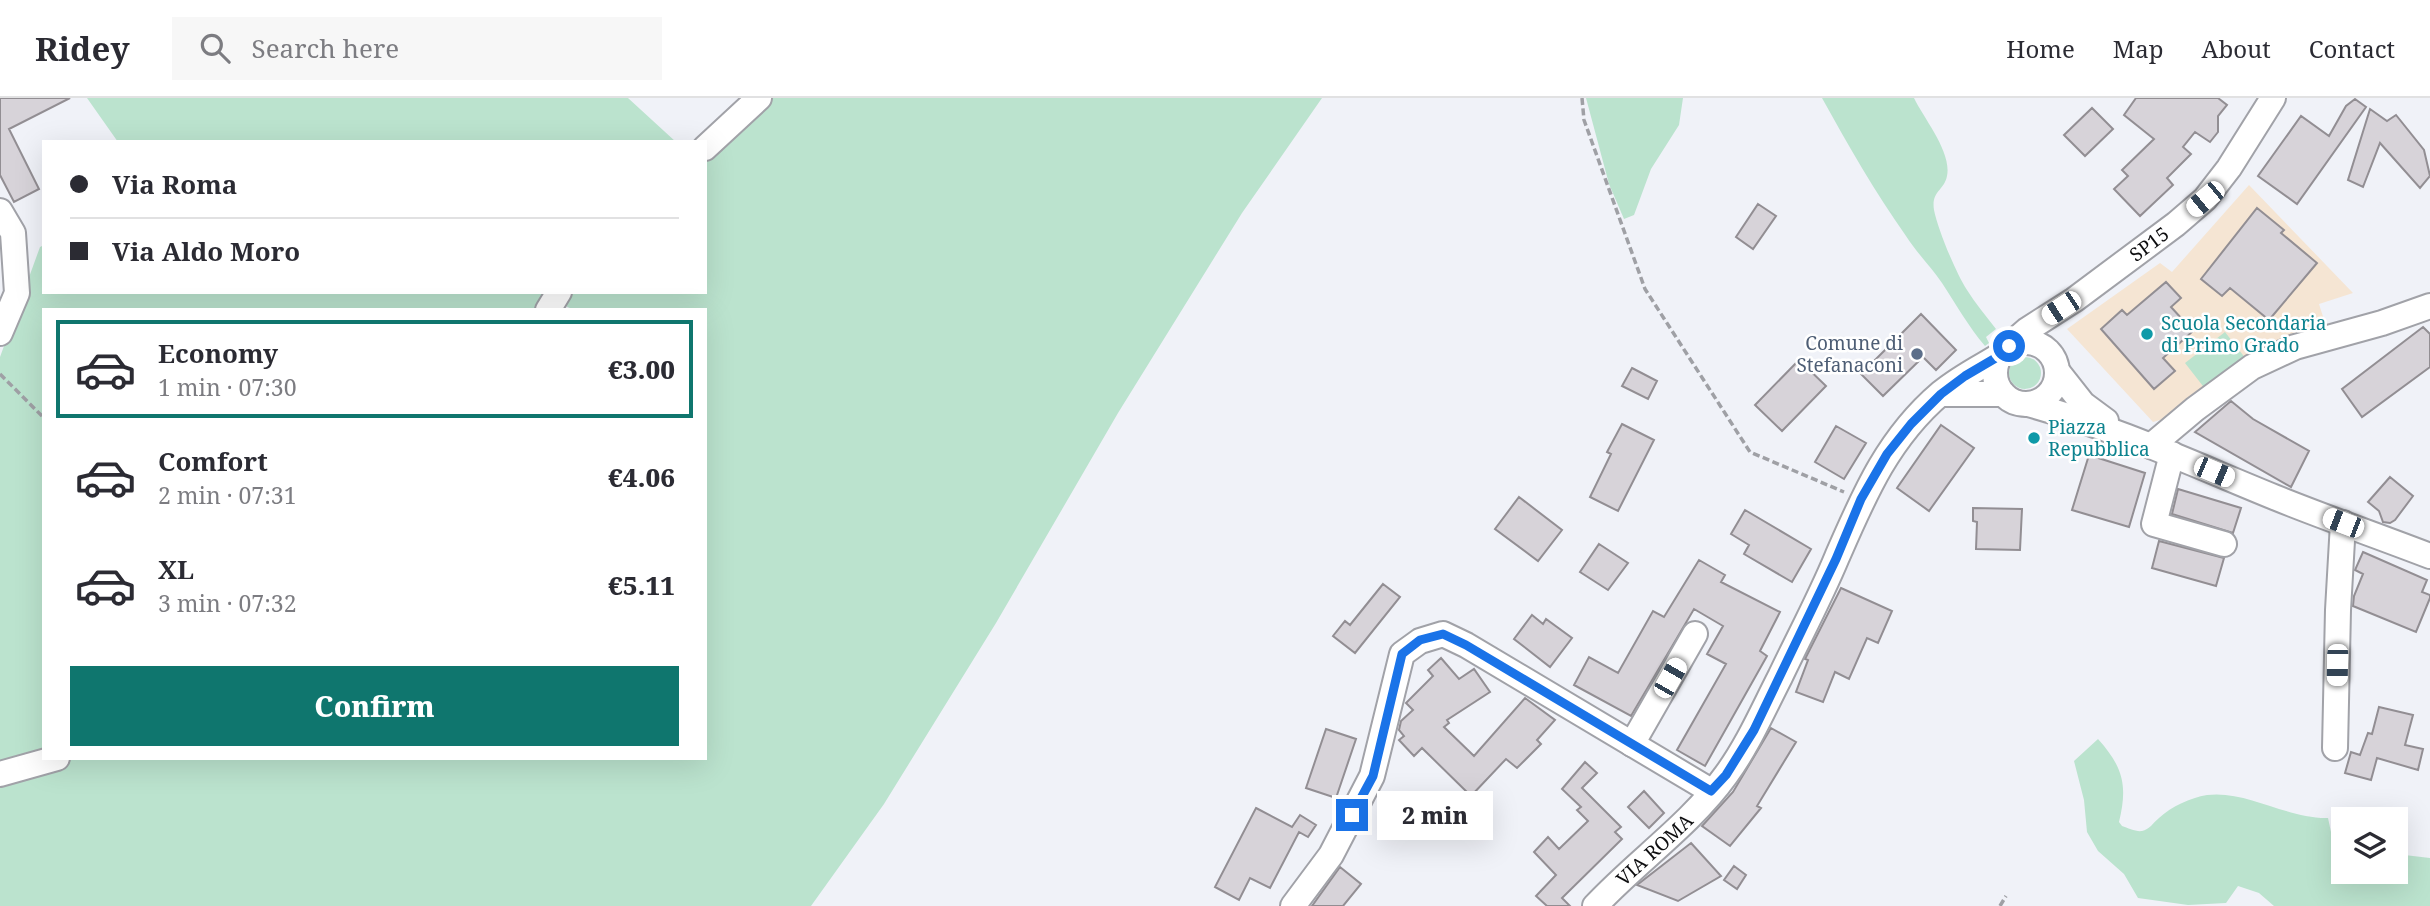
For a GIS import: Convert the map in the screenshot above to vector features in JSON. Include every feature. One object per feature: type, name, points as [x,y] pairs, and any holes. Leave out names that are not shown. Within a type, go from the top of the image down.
[{"type":"street","points":[[707,146],[759,98]]},
{"type":"street","name":"SP15","points":[[2002,353],[2027,330],[2176,224],[2205,199],[2229,168],[2273,98]]},
{"type":"street","points":[[0,211],[13,233],[17,293],[0,333]]},
{"type":"street","points":[[2224,544],[2154,524],[2161,450],[2252,367],[2295,347],[2382,323],[2430,306]]},
{"type":"street","points":[[2028,404],[2046,397],[2057,380],[2055,341],[2061,308]]},
{"type":"street","points":[[2127,436],[2084,404],[2042,346],[2029,342],[2015,343],[2002,353],[1996,364],[1996,380],[2003,394],[2015,402],[2067,414],[2127,436],[2430,556]]},
{"type":"street","name":"VIA ROMA","points":[[1595,906],[1726,775],[1754,730],[1836,559],[1861,499],[1887,454],[1911,424],[1941,394],[2002,353]]},
{"type":"street","points":[[1941,394],[2003,394]]},
{"type":"street","points":[[2335,748],[2343,523]]},
{"type":"street","points":[[1293,906],[1331,855],[1373,776],[1402,654],[1420,640],[1443,634],[1711,791]]},
{"type":"street","points":[[1633,744],[1695,635]]},
{"type":"street","points":[[0,774],[50,760]]},
{"type":"path","points":[[1582,98],[1584,120],[1644,289],[1750,452],[1861,499]]},
{"type":"path","points":[[0,374],[42,416]]},
{"type":"path","points":[[2000,906],[2007,895]]},
{"type":"shaded area","points":[[2249,185],[2353,293],[2319,304],[2327,329],[2270,350],[2258,337],[2246,359],[2170,417],[2153,422],[2067,329],[2160,263],[2172,272]]},
{"type":"green space","points":[[87,98],[628,98],[674,140],[117,140]]},
{"type":"green space","points":[[759,98],[1322,98],[1242,213],[1118,413],[996,623],[884,804],[811,906],[0,906],[0,357],[42,246],[42,294],[707,294],[707,146]]},
{"type":"green space","points":[[1586,98],[1683,98],[1679,125],[1651,169],[1634,215],[1624,219],[1609,184]]},
{"type":"green space","points":[[1822,98],[1914,98],[1941,146],[1947,167],[1945,181],[1934,199],[1939,229],[1963,283],[1996,329],[1986,337],[1989,343],[1985,346],[1883,202]]},
{"type":"green space","points":[[2225,332],[2246,359],[2206,390],[2185,363]]},
{"type":"green space","points":[[2025,357],[2037,361],[2041,373],[2037,385],[2025,389],[2013,385],[2009,373],[2013,361]]},
{"type":"green space","points":[[2098,739],[2113,759],[2121,777],[2123,797],[2119,822],[2122,826],[2137,831],[2149,828],[2175,806],[2207,795],[2237,797],[2297,814],[2328,818],[2331,832],[2331,884],[2408,884],[2408,855],[2430,858],[2430,906],[2274,906],[2259,893],[2238,886],[2226,903],[2188,905],[2138,898],[2124,874],[2098,851],[2087,832],[2084,800],[2074,761]]},
{"type":"building","points":[[0,98],[70,98],[9,129],[39,189],[14,202],[0,175]]},
{"type":"building","points":[[2136,98],[2218,98],[2227,105],[2218,116],[2218,132],[2210,142],[2195,132],[2183,147],[2191,154],[2167,178],[2173,185],[2140,216],[2114,189],[2128,176],[2122,170],[2154,139],[2124,115]]},
{"type":"building","points":[[2355,99],[2366,107],[2297,204],[2258,176],[2301,116],[2329,136],[2346,106]]},
{"type":"building","points":[[2092,108],[2113,129],[2085,156],[2064,135]]},
{"type":"building","points":[[2370,109],[2387,121],[2396,115],[2424,150],[2430,176],[2420,188],[2380,143],[2363,187],[2348,180]]},
{"type":"building","points":[[1758,204],[1776,216],[1753,249],[1736,237]]},
{"type":"building","points":[[2257,208],[2284,230],[2281,233],[2317,263],[2269,320],[2230,288],[2222,296],[2201,279]]},
{"type":"building","name":"Scuola Secondaria di Primo Grado","points":[[2166,282],[2181,298],[2171,307],[2193,331],[2163,358],[2175,371],[2154,389],[2101,329],[2122,310],[2127,315]]},
{"type":"building","name":"Comune di Stefanaconi","points":[[1921,314],[1956,350],[1936,370],[1923,357],[1883,396],[1861,374]]},
{"type":"building","points":[[2423,327],[2430,334],[2430,367],[2362,417],[2342,389]]},
{"type":"building","points":[[1799,360],[1826,386],[1782,431],[1755,405]]},
{"type":"building","points":[[1632,368],[1657,381],[1648,399],[1622,386]]},
{"type":"building","points":[[2231,401],[2253,419],[2309,451],[2291,487],[2195,432]]},
{"type":"building","points":[[1622,424],[1654,440],[1618,511],[1590,497],[1611,454],[1607,452]]},
{"type":"building","points":[[1941,425],[1974,448],[1929,511],[1897,488]]},
{"type":"building","points":[[1836,426],[1866,443],[1844,479],[1815,462]]},
{"type":"building","points":[[2089,455],[2145,473],[2129,527],[2072,510]]},
{"type":"building","points":[[2390,477],[2413,496],[2390,523],[2383,522],[2379,511],[2368,502]]},
{"type":"building","points":[[2178,489],[2241,508],[2233,533],[2172,514]]},
{"type":"building","points":[[1519,497],[1562,530],[1538,561],[1495,529]]},
{"type":"building","points":[[1973,508],[2022,509],[2020,550],[1976,549],[1977,522],[1973,521]]},
{"type":"building","points":[[1745,510],[1811,549],[1792,582],[1744,554],[1749,545],[1731,534]]},
{"type":"building","points":[[2159,541],[2224,558],[2216,586],[2152,568]]},
{"type":"building","points":[[1599,544],[1628,563],[1608,590],[1580,572]]},
{"type":"building","points":[[2363,552],[2427,580],[2422,592],[2430,595],[2430,598],[2416,632],[2353,606],[2363,574],[2355,570]]},
{"type":"building","points":[[1699,560],[1725,575],[1721,582],[1780,612],[1760,651],[1767,656],[1705,766],[1677,750],[1726,664],[1707,654],[1723,626],[1694,609],[1631,716],[1574,685],[1589,657],[1618,673],[1653,611],[1664,617]]},
{"type":"building","points":[[1383,584],[1400,597],[1355,653],[1333,636],[1345,621],[1350,625]]},
{"type":"building","points":[[1841,588],[1892,611],[1878,643],[1867,638],[1849,679],[1835,672],[1823,702],[1796,692],[1808,660],[1805,659]]},
{"type":"building","points":[[1532,615],[1543,624],[1546,619],[1572,638],[1550,667],[1514,639]]},
{"type":"building","points":[[1441,658],[1459,679],[1474,669],[1490,692],[1447,720],[1449,723],[1444,727],[1474,756],[1525,698],[1555,720],[1537,740],[1541,744],[1517,768],[1506,759],[1471,796],[1422,748],[1414,756],[1399,740],[1404,736],[1399,730],[1401,721],[1413,710],[1406,703],[1433,676],[1428,670]]},
{"type":"building","points":[[2379,707],[2413,715],[2405,745],[2423,749],[2418,770],[2377,758],[2371,780],[2345,773],[2351,752],[2360,755],[2368,733],[2372,734]]},
{"type":"building","points":[[1771,728],[1796,742],[1757,806],[1761,808],[1730,846],[1702,826],[1733,792]]},
{"type":"building","points":[[1326,729],[1356,739],[1336,798],[1306,788]]},
{"type":"building","points":[[1585,762],[1597,773],[1582,788],[1621,827],[1615,832],[1622,839],[1562,898],[1570,906],[1547,906],[1536,896],[1556,875],[1534,852],[1548,837],[1559,849],[1588,821],[1577,810],[1581,807],[1562,789]]},
{"type":"building","points":[[1644,791],[1664,813],[1649,828],[1628,807]]},
{"type":"building","points":[[1256,808],[1292,827],[1300,815],[1316,825],[1308,837],[1299,832],[1270,888],[1250,878],[1239,900],[1215,887]]},
{"type":"building","points":[[1691,843],[1721,876],[1678,901],[1637,885]]},
{"type":"building","points":[[1734,866],[1746,875],[1737,889],[1724,880]]},
{"type":"building","points":[[1340,867],[1361,884],[1343,906],[1312,906]]},
{"type":"place","name":"Scuola Secondaria di Primo Grado","points":[[2147,334]]},
{"type":"place","name":"Comune di Stefanaconi","points":[[1917,354]]},
{"type":"place","name":"Piazza Repubblica","points":[[2034,438]]},
{"type":"route","points":[[1352,815],[1373,776],[1402,654],[1420,640],[1443,634],[1466,645],[1711,791],[1726,775],[1754,730],[1836,559],[1861,499],[1887,454],[1911,424],[1941,394],[1999,356],[2009,346]]}]
